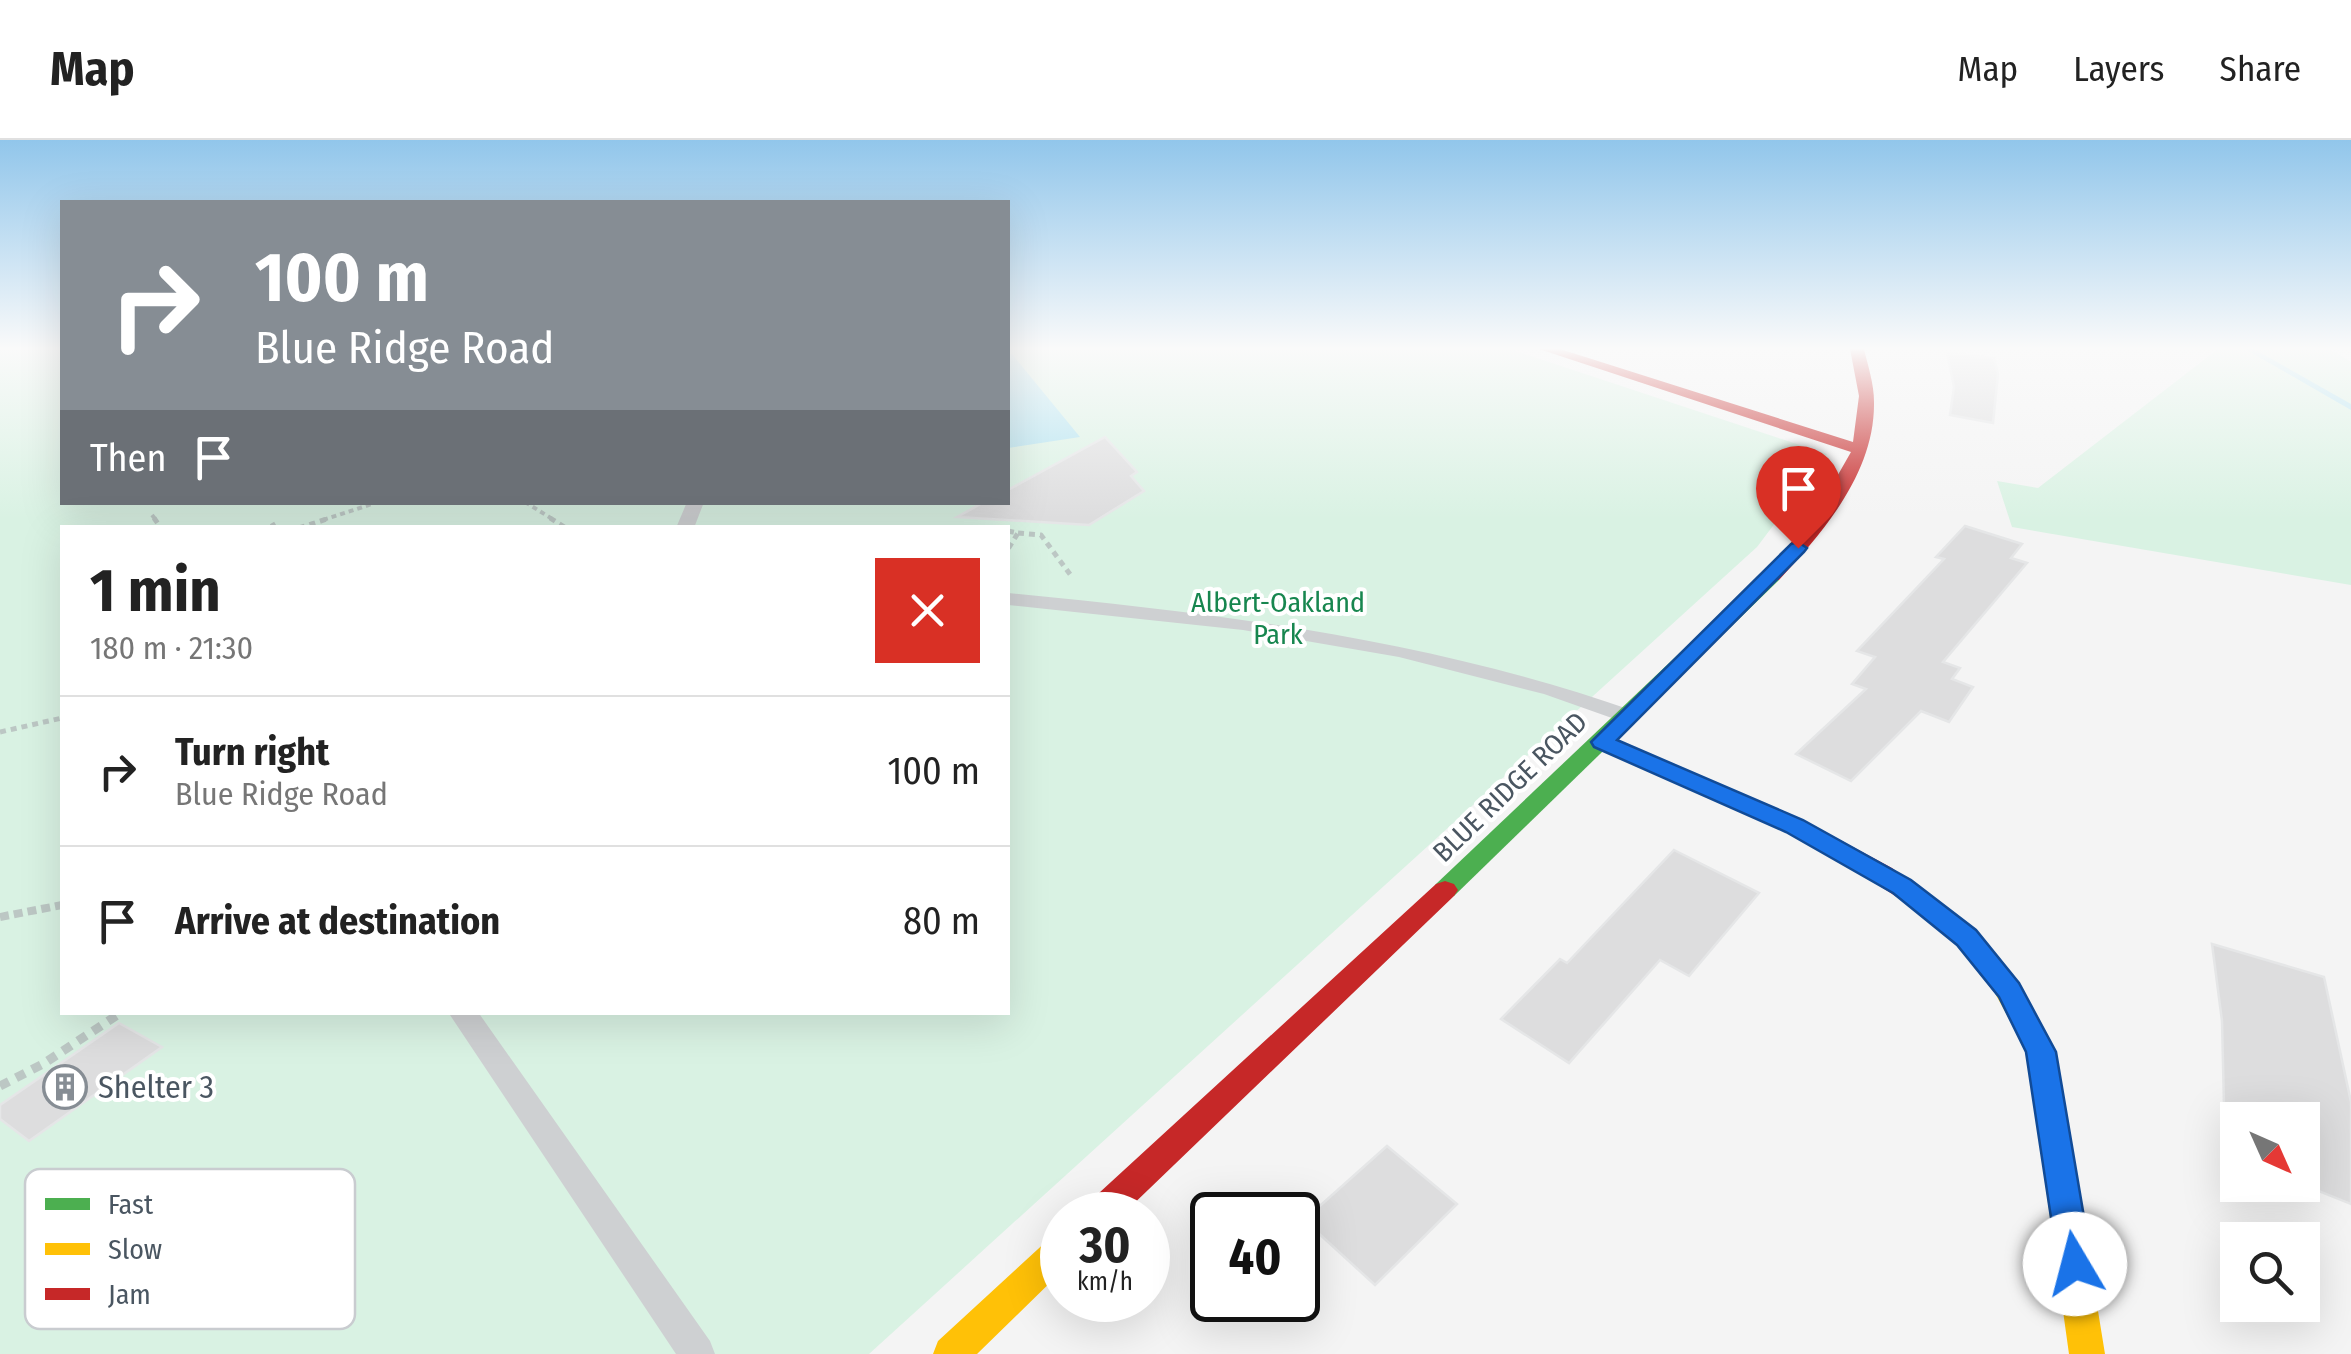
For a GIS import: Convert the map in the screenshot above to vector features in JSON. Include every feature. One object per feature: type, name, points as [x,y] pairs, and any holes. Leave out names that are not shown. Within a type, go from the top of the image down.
[{"type":"street","points":[[1723,406],[1861,450]]},
{"type":"street","name":"BLUE RIDGE ROAD","points":[[1123,1192],[1602,742],[1775,573],[1820,523],[1861,450],[1867,406]]},
{"type":"street","points":[[1602,742],[1795,826],[1902,887],[1966,938],[2009,990],[2041,1052],[2087,1354]]},
{"type":"street","points":[[951,1354],[1040,1270]]},
{"type":"lane","points":[[1010,599],[1163,614],[1342,639],[1548,685],[1626,716]]},
{"type":"lane","points":[[464,1015],[697,1354]]},
{"type":"path","points":[[308,525],[364,505]]},
{"type":"path","points":[[531,505],[561,525]]},
{"type":"path","points":[[152,515],[159,525]]},
{"type":"path","points":[[1010,531],[1041,535],[1077,584]]},
{"type":"path","points":[[1010,546],[1018,533]]},
{"type":"path","points":[[0,732],[60,718]]},
{"type":"path","points":[[0,917],[60,906]]},
{"type":"path","points":[[0,1086],[47,1067],[118,1015]]},
{"type":"green space","name":"Albert-Oakland Park","points":[[0,406],[60,406],[60,505],[1010,505],[1010,406],[1681,406],[1827,454],[1757,547],[1047,1192],[1040,1192],[1040,1199],[869,1354],[0,1354]]},
{"type":"green space","points":[[2145,406],[2351,406],[2351,585],[2012,527],[1997,481],[2038,488]]},
{"type":"water","points":[[1010,406],[1054,406],[1080,437],[1010,448]]},
{"type":"building","points":[[1951,406],[1995,406],[1993,423],[1950,415]]},
{"type":"building","points":[[1105,437],[1137,472],[1131,476],[1144,491],[1089,525],[957,517],[979,505],[1010,505],[1010,489]]},
{"type":"building","points":[[1965,526],[2022,544],[2011,558],[2027,563],[1943,662],[1960,668],[1952,679],[1973,687],[1949,722],[1921,711],[1851,781],[1796,754],[1866,689],[1852,684],[1875,657],[1857,651],[1944,559],[1936,557]]},
{"type":"building","points":[[1674,850],[1759,893],[1689,976],[1660,960],[1569,1063],[1501,1019],[1560,959],[1567,963]]},
{"type":"building","points":[[2212,944],[2324,977],[2351,1102],[2351,1204],[2320,1192],[2320,1102],[2224,1102],[2222,1021]]},
{"type":"building","name":"Shelter 3","points":[[119,1023],[162,1047],[29,1141],[0,1119],[0,1105]]},
{"type":"building","points":[[1387,1146],[1457,1204],[1375,1285],[1320,1235],[1320,1206]]},
{"type":"traffic: fast","points":[[1445,890],[1772,576]]},
{"type":"traffic: slow","points":[[2004,984],[2041,1052],[2087,1354]]},
{"type":"traffic: slow","points":[[951,1354],[1040,1270]]},
{"type":"traffic: jam","points":[[1723,406],[1861,450]]},
{"type":"traffic: jam","points":[[1772,576],[1822,519],[1849,475],[1859,452],[1867,406]]},
{"type":"traffic: jam","points":[[1603,742],[1793,824],[1884,874],[1965,937],[2004,984]]},
{"type":"traffic: jam","points":[[1123,1192],[1445,890]]},
{"type":"place","name":"Shelter 3","points":[[65,1087]]},
{"type":"route","points":[[1798,548],[1602,742],[1795,826],[1902,887],[1966,938],[2009,990],[2041,1052],[2075,1264]]}]
